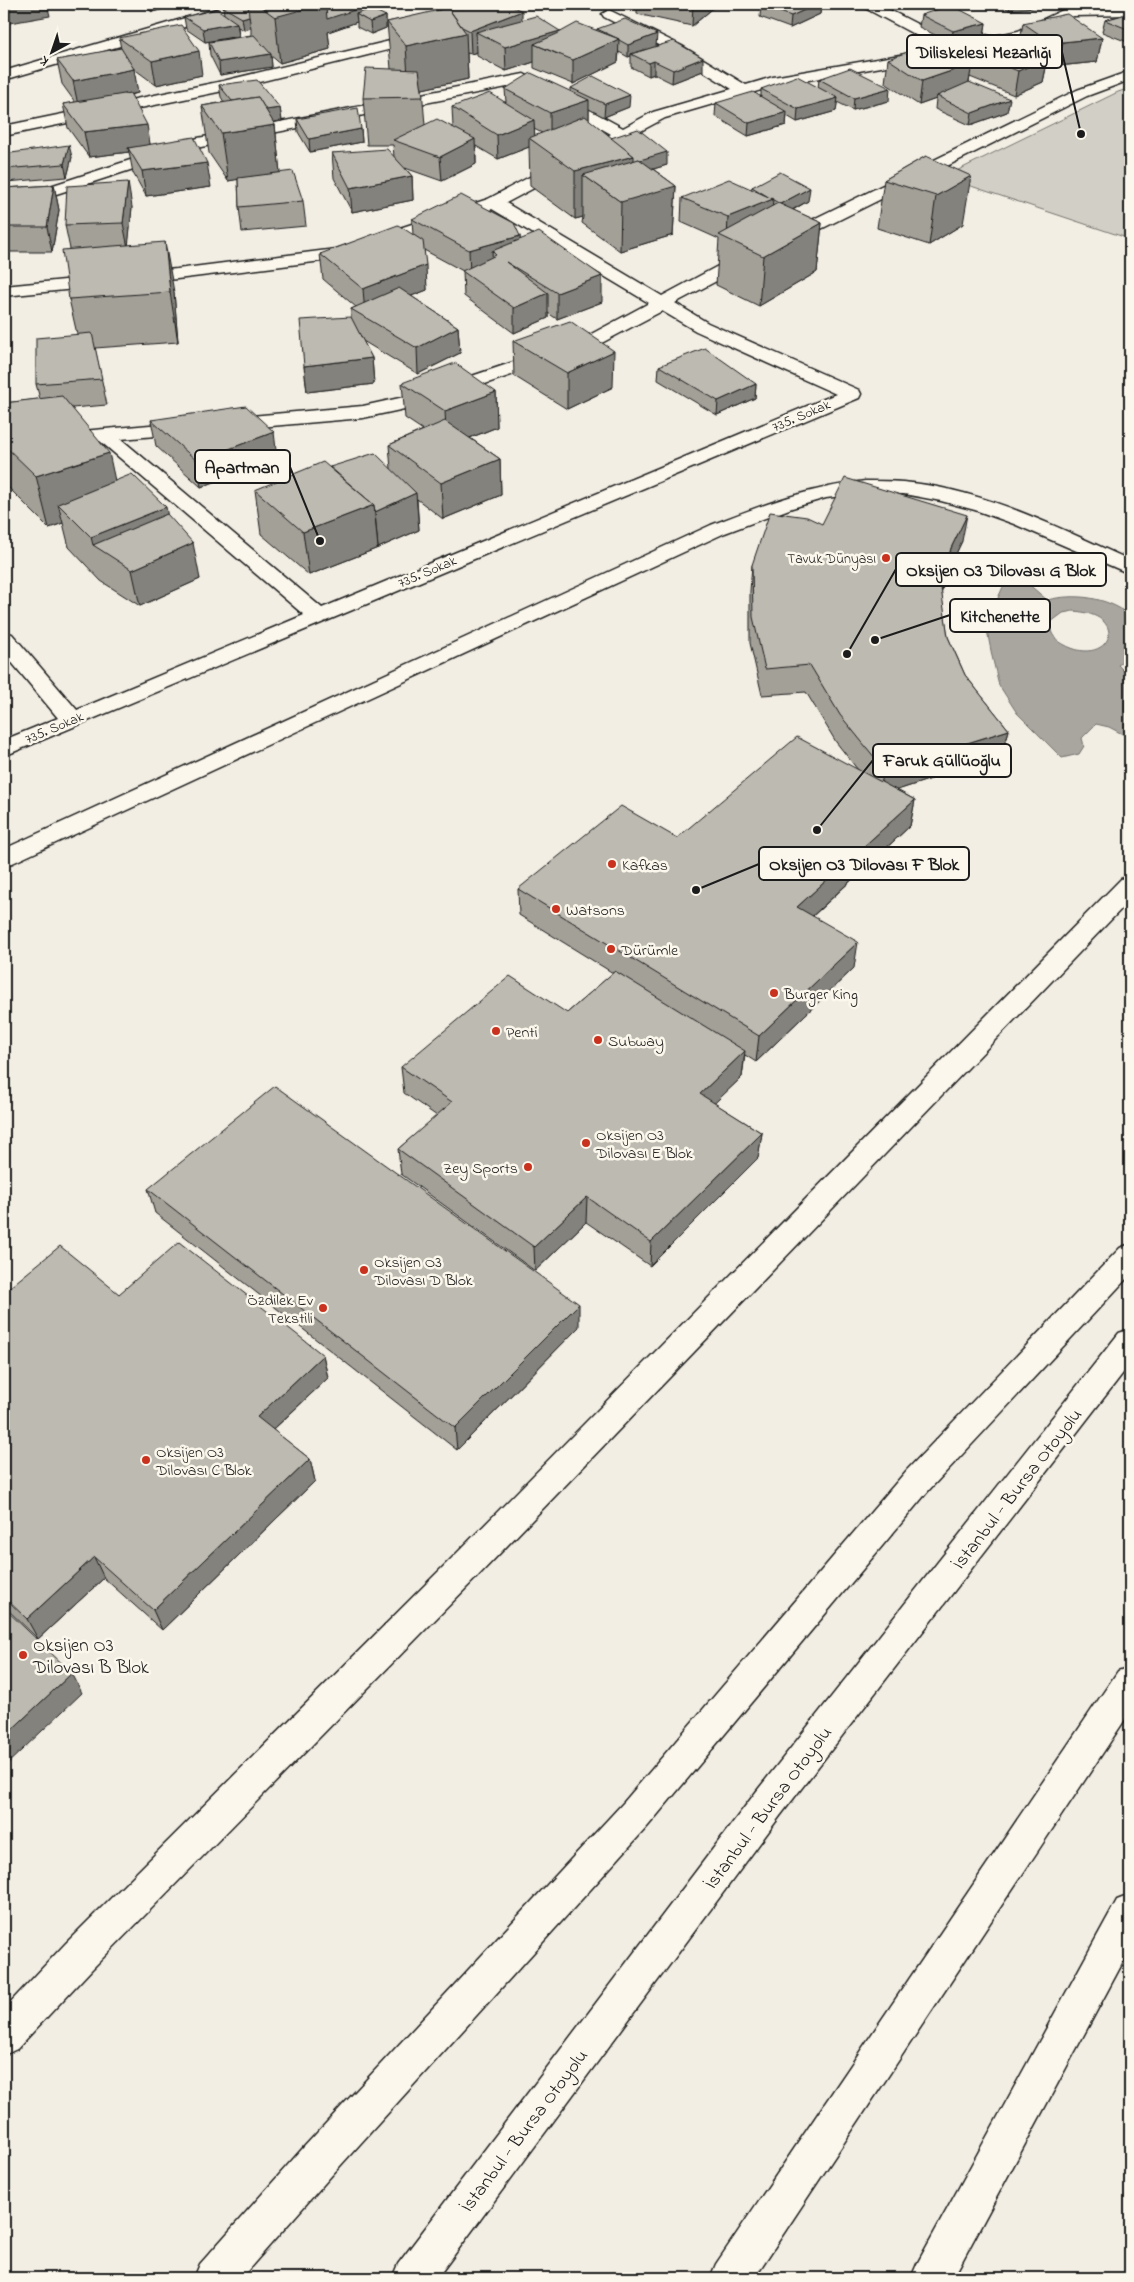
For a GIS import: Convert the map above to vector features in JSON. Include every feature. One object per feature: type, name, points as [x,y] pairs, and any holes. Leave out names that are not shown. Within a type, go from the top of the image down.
[{"type":"main road","points":[[4,76],[248,4]]},
{"type":"main road","points":[[4,131],[223,86],[403,42],[480,4]]},
{"type":"main road","points":[[868,4],[954,48]]},
{"type":"main road","points":[[4,291],[177,274],[338,254],[494,203],[659,115],[773,82],[1023,34],[1070,12],[1096,7],[1130,11]]},
{"type":"main road","points":[[610,14],[677,50],[744,90]]},
{"type":"main road","points":[[4,444],[363,412],[423,400],[588,344],[732,265],[923,173],[1082,93],[1130,74]]},
{"type":"main road","points":[[4,206],[198,143],[524,79],[624,134]]},
{"type":"main road","points":[[494,203],[663,304]]},
{"type":"main road","name":"735. Sokak","points":[[4,749],[852,394],[702,327],[663,304]]},
{"type":"main road","points":[[104,435],[318,616]]},
{"type":"main road","points":[[4,859],[718,529],[782,504],[827,491],[874,486],[921,490],[971,502],[1042,528],[1130,568]]},
{"type":"main road","points":[[4,639],[72,719]]},
{"type":"main road","points":[[4,2036],[79,1956],[480,1552],[1130,885]]},
{"type":"main road","points":[[214,2278],[317,2162],[636,1814],[918,1480],[1130,1256]]},
{"type":"main road","name":"İstanbul - Bursa Otoyolu","points":[[412,2278],[768,1804],[1130,1342]]},
{"type":"main road","points":[[730,2278],[1130,1683]]},
{"type":"main road","points":[[931,2278],[1130,1913]]},
{"type":"shaded area","points":[[1130,88],[1130,239],[944,177],[1118,92]]},
{"type":"shaded area","points":[[1011,569],[1047,600],[1069,597],[1090,598],[1111,604],[1130,615],[1130,658],[1118,665],[1130,677],[1130,738],[1109,727],[1096,724],[1082,738],[1084,746],[1079,754],[1062,758],[1017,713],[999,685],[987,630]],"holes":[[[1073,611],[1092,615],[1104,622],[1109,630],[1108,639],[1102,646],[1092,650],[1079,650],[1063,644],[1053,635],[1051,622],[1063,613]]]},
{"type":"building","points":[[233,4],[248,4],[249,16],[242,18],[223,7]]},
{"type":"building","points":[[257,4],[323,4],[275,17]]},
{"type":"building","points":[[335,4],[358,4],[364,7],[327,19],[326,7]]},
{"type":"building","points":[[465,4],[507,4],[522,11],[470,31],[462,27],[449,9]]},
{"type":"building","points":[[762,4],[818,4],[791,16]]},
{"type":"building","points":[[951,5],[986,23],[953,31],[921,15]]},
{"type":"building","points":[[448,8],[466,33],[406,46],[387,22]]},
{"type":"building","points":[[217,9],[237,23],[203,29],[184,17]]},
{"type":"building","points":[[371,9],[386,16],[370,22],[356,14]]},
{"type":"building","points":[[1130,13],[1130,30],[1105,20]]},
{"type":"building","points":[[1067,14],[1102,38],[1063,42],[1042,36],[1023,23]]},
{"type":"building","points":[[536,16],[560,31],[505,47],[476,32]]},
{"type":"building","points":[[625,19],[657,34],[628,45],[597,29]]},
{"type":"building","points":[[577,23],[619,39],[573,60],[534,44],[557,34]]},
{"type":"building","points":[[181,25],[199,51],[152,61],[119,38]]},
{"type":"building","points":[[987,34],[1048,58],[1018,71],[957,47]]},
{"type":"building","points":[[254,35],[271,54],[219,62],[209,42]]},
{"type":"building","points":[[941,40],[972,64],[922,81],[888,59]]},
{"type":"building","points":[[674,41],[703,58],[673,70],[654,61],[649,63],[631,54]]},
{"type":"building","points":[[121,48],[134,69],[73,81],[57,60]]},
{"type":"building","points":[[366,68],[419,70],[423,97],[363,98]]},
{"type":"building","points":[[850,68],[890,88],[854,98],[819,79]]},
{"type":"building","points":[[531,73],[589,100],[550,113],[505,89]]},
{"type":"building","points":[[593,76],[630,95],[605,104],[571,88]]},
{"type":"building","points":[[797,76],[838,98],[798,109],[761,89]]},
{"type":"building","points":[[257,80],[280,108],[266,110],[258,97],[232,101],[219,85]]},
{"type":"building","points":[[969,82],[1010,99],[972,113],[937,96]]},
{"type":"building","points":[[753,92],[787,112],[749,123],[716,103]]},
{"type":"building","points":[[130,93],[147,125],[84,132],[63,104]]},
{"type":"building","points":[[490,93],[534,120],[497,135],[452,107]]},
{"type":"building","points":[[258,97],[275,125],[221,133],[202,106]]},
{"type":"building","points":[[358,108],[361,129],[309,139],[297,119]]},
{"type":"building","points":[[585,116],[634,156],[575,171],[529,138]]},
{"type":"building","points":[[437,119],[475,139],[440,157],[393,140]]},
{"type":"building","points":[[638,129],[667,152],[634,161],[634,156],[611,138]]},
{"type":"building","points":[[194,137],[207,163],[142,171],[128,148]]},
{"type":"building","points":[[69,145],[64,164],[4,169],[4,154]]},
{"type":"building","points":[[387,149],[412,176],[350,188],[332,153]]},
{"type":"building","points":[[926,156],[971,176],[936,196],[884,180]]},
{"type":"building","points":[[639,159],[676,186],[621,202],[583,175]]},
{"type":"building","points":[[293,171],[303,201],[239,207],[238,178]]},
{"type":"building","points":[[780,172],[810,188],[780,204],[752,187]]},
{"type":"building","points":[[729,179],[773,199],[728,217],[682,198]]},
{"type":"building","points":[[128,182],[123,223],[65,225],[67,186]]},
{"type":"building","points":[[54,185],[47,227],[4,227],[4,188]]},
{"type":"building","points":[[461,195],[514,223],[520,236],[469,250],[412,219]]},
{"type":"building","points":[[778,203],[822,223],[763,256],[719,235]]},
{"type":"building","points":[[398,225],[423,241],[426,265],[363,289],[320,254]]},
{"type":"building","points":[[539,232],[602,276],[557,293],[506,262],[548,293],[514,308],[462,271],[496,255],[492,251]]},
{"type":"building","points":[[165,242],[170,292],[69,299],[62,250]]},
{"type":"building","points":[[399,288],[458,327],[417,348],[351,309]]},
{"type":"building","points":[[351,317],[372,358],[304,366],[300,320]]},
{"type":"building","points":[[570,321],[614,351],[567,373],[513,341]]},
{"type":"building","points":[[92,333],[102,379],[36,384],[36,338]]},
{"type":"building","points":[[705,348],[756,384],[718,401],[659,366]]},
{"type":"building","points":[[455,363],[496,392],[445,411],[402,383]]},
{"type":"building","points":[[62,396],[109,453],[36,476],[4,445],[4,403]]},
{"type":"building","points":[[246,406],[274,432],[197,461],[151,420]]},
{"type":"building","points":[[445,421],[500,459],[441,483],[389,445]]},
{"type":"building","points":[[375,453],[416,493],[375,512],[374,505],[330,467]]},
{"type":"building","points":[[323,462],[374,505],[303,532],[255,490]]},
{"type":"building","points":[[132,474],[166,507],[91,537],[58,504]]},
{"type":"building","points":[[845,478],[967,515],[951,548],[941,588],[948,637],[965,675],[1009,730],[884,769],[840,715],[810,665],[765,669],[753,617],[752,565],[770,512],[807,517],[822,524]]},
{"type":"building","points":[[167,514],[193,543],[132,570],[93,545]]},
{"type":"building","points":[[797,737],[915,800],[797,907],[858,942],[759,1036],[518,889],[621,806],[677,838]]},
{"type":"building","name":"Oksijen O3 Dilovası E Blok","points":[[615,971],[745,1051],[700,1094],[762,1133],[651,1242],[587,1197],[534,1247],[398,1149],[452,1102],[401,1067],[510,976],[567,1013]]},
{"type":"building","name":"Oksijen O3 Dilovası D Blok","points":[[275,1086],[579,1304],[455,1428],[148,1189]]},
{"type":"building","name":"Oksijen O3 Dilovası C Blok","points":[[179,1242],[323,1355],[257,1417],[310,1459],[153,1610],[94,1557],[27,1619],[4,1597],[4,1292],[60,1246],[119,1294]]},
{"type":"building","name":"Oksijen O3 Dilovası B Blok","points":[[4,1608],[72,1673],[4,1737]]},
{"type":"place","name":"Diliskelesi Mezarlığı","points":[[1081,134]]},
{"type":"place","name":"Apartman","points":[[320,541]]},
{"type":"place","name":"Tavuk Dünyası","points":[[886,558]]},
{"type":"place","name":"Kitchenette","points":[[875,640]]},
{"type":"place","name":"Oksijen O3 Dilovası G Blok","points":[[847,654]]},
{"type":"place","name":"Faruk Güllüoğlu","points":[[817,830]]},
{"type":"place","name":"Kafkas","points":[[612,864]]},
{"type":"place","name":"Oksijen O3 Dilovası F Blok","points":[[696,890]]},
{"type":"place","name":"Watsons","points":[[556,909]]},
{"type":"place","name":"Dürümle","points":[[611,949]]},
{"type":"place","name":"Burger King","points":[[774,993]]},
{"type":"place","name":"Penti","points":[[496,1031]]},
{"type":"place","name":"Subway","points":[[598,1040]]},
{"type":"place","name":"Oksijen O3 Dilovası E Blok","points":[[586,1143]]},
{"type":"place","name":"Zey Sports","points":[[528,1167]]},
{"type":"place","name":"Oksijen O3 Dilovası D Blok","points":[[364,1270]]},
{"type":"place","name":"Özdilek Ev Tekstili","points":[[323,1308]]},
{"type":"place","name":"Oksijen O3 Dilovası C Blok","points":[[146,1460]]},
{"type":"place","name":"Oksijen O3 Dilovası B Blok","points":[[23,1655]]}]
